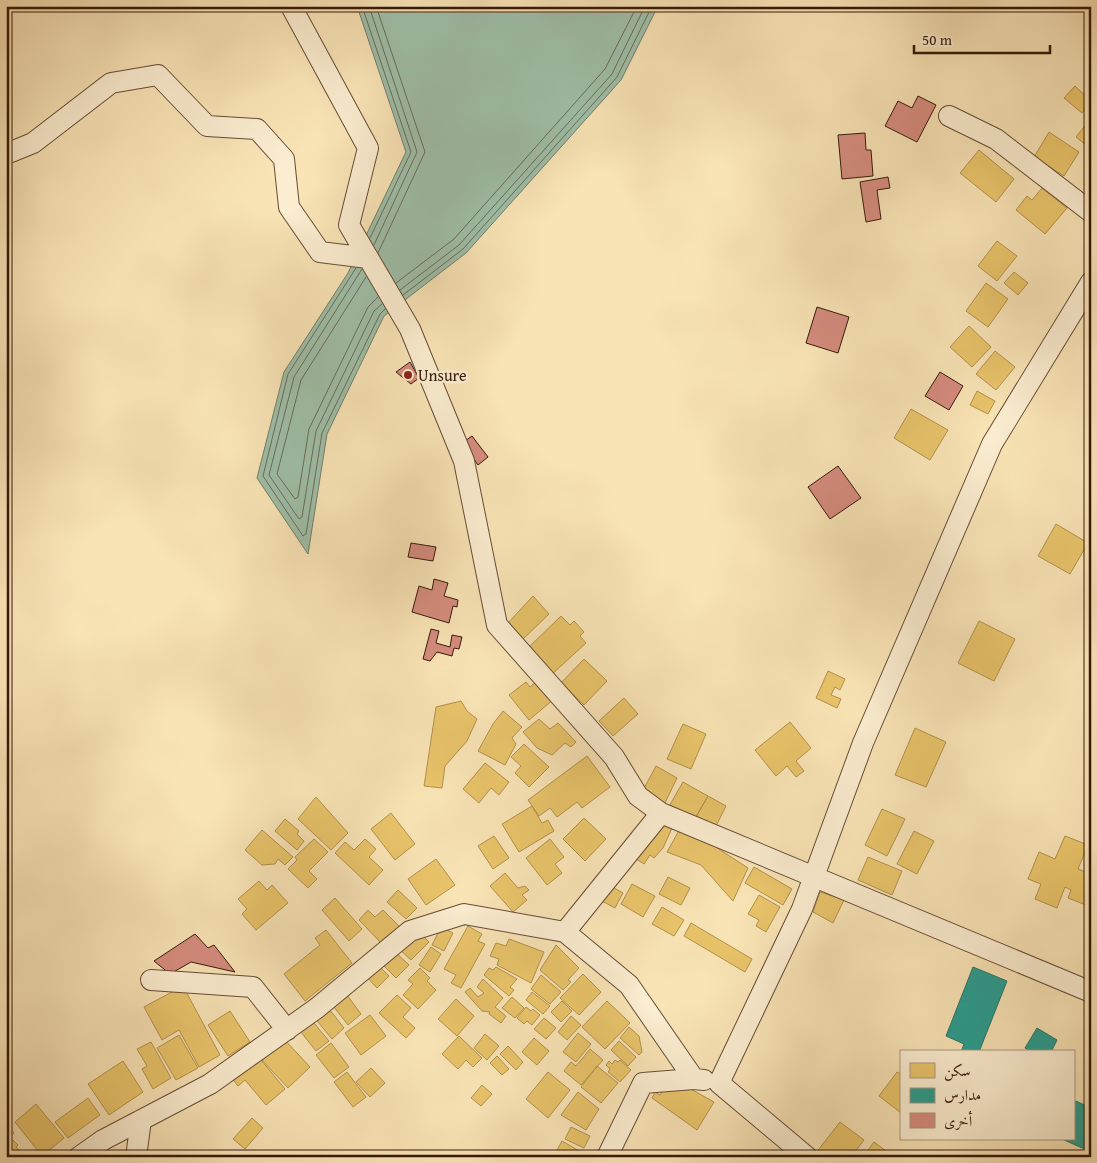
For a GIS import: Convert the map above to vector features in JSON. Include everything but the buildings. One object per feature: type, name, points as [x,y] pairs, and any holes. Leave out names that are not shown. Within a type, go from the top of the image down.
[{"type":"street","points":[[291,6],[368,148],[349,225],[410,329],[464,461],[497,625],[614,757],[638,796],[661,812],[1091,992]]},
{"type":"street","points":[[6,154],[33,143],[111,83],[158,74],[207,126],[257,129],[284,159],[288,207],[320,252],[368,258]]},
{"type":"street","points":[[949,116],[996,139],[1091,212]]},
{"type":"street","points":[[719,1083],[802,909],[863,743],[992,444],[1091,282]]},
{"type":"street","points":[[565,932],[661,812]]},
{"type":"street","points":[[79,1157],[102,1140],[210,1084],[316,1008],[410,931],[464,914],[565,932],[630,985],[694,1079]]},
{"type":"street","points":[[151,980],[253,987],[286,1030]]},
{"type":"street","points":[[607,1157],[643,1083],[694,1079],[719,1083],[807,1157]]},
{"type":"street","points":[[136,1157],[141,1120]]},
{"type":"water","points":[[357,6],[658,6],[621,80],[466,253],[384,316],[327,434],[308,554],[257,478],[284,372],[348,273],[406,152]]},
{"type":"place","name":"Unsure","points":[[408,375]]}]
